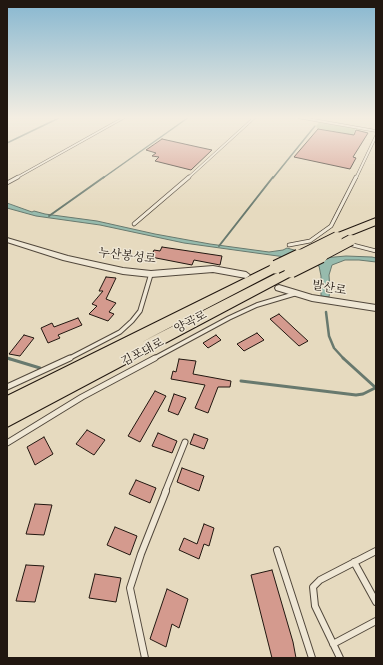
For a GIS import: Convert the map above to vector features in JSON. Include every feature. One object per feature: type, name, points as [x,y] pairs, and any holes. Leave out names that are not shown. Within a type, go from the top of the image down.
[{"type":"highway","name":"양곡로","points":[[7,404],[276,267],[337,237],[376,221]]},
{"type":"highway","name":"양곡로","points":[[7,419],[350,240],[376,229]]},
{"type":"highway","points":[[7,399],[88,362]]},
{"type":"highway","points":[[7,423],[70,387]]},
{"type":"street","name":"누산봉성로","points":[[7,240],[88,264],[123,271],[151,274],[213,269],[246,275]]},
{"type":"street","name":"발산로","points":[[279,288],[294,294],[376,308]]},
{"type":"lane","points":[[7,183],[70,148]]},
{"type":"lane","points":[[134,224],[221,148]]},
{"type":"lane","points":[[289,245],[304,243],[321,234],[336,220],[370,148]]},
{"type":"lane","points":[[321,234],[376,251]]},
{"type":"lane","points":[[7,387],[68,359],[120,332],[132,322],[140,311],[151,274]]},
{"type":"lane","name":"김포대로","points":[[7,443],[82,397],[229,318],[257,305],[294,294]]},
{"type":"lane","points":[[145,658],[130,588],[141,554],[185,442]]},
{"type":"lane","points":[[277,550],[312,658]]},
{"type":"lane","points":[[340,658],[315,606],[313,587],[320,580],[376,551]]},
{"type":"lane","points":[[354,562],[376,602]]},
{"type":"lane","points":[[333,644],[376,621]]},
{"type":"shaded area","points":[[7,203],[32,212],[34,211],[45,214],[97,221],[210,244],[269,252],[287,248],[323,258],[346,256],[372,257],[376,258],[376,262],[345,260],[332,265],[329,275],[329,297],[321,296],[321,276],[319,266],[316,265],[285,257],[184,243],[100,225],[36,216],[7,208]]},
{"type":"building","points":[[149,148],[203,148],[212,150],[191,170],[155,161],[159,157],[152,156],[156,153],[146,150]]},
{"type":"building","points":[[302,148],[359,148],[353,157],[356,158],[350,169],[294,157]]},
{"type":"building","points":[[162,247],[222,256],[220,265],[194,260],[192,265],[151,257],[154,250],[160,251]]},
{"type":"building","points":[[106,277],[116,278],[106,299],[116,303],[109,312],[114,314],[108,321],[89,314],[97,306],[92,304],[103,291],[99,291]]},
{"type":"building","points":[[279,314],[308,341],[299,346],[270,319]]},
{"type":"building","points":[[78,318],[82,325],[58,335],[60,338],[48,343],[41,328],[52,323],[54,327]]},
{"type":"building","points":[[257,333],[264,340],[244,351],[237,344]]},
{"type":"building","points":[[24,335],[34,338],[20,356],[9,354]]},
{"type":"building","points":[[216,335],[221,340],[208,348],[203,343]]},
{"type":"building","points":[[179,359],[196,361],[193,374],[231,381],[230,387],[218,387],[208,413],[195,408],[205,385],[171,379],[173,371],[176,372]]},
{"type":"building","points":[[155,391],[166,396],[140,442],[128,436]]},
{"type":"building","points":[[174,394],[186,398],[178,415],[168,411]]},
{"type":"building","points":[[87,430],[105,440],[94,455],[76,444]]},
{"type":"building","points":[[158,433],[177,441],[172,453],[152,446]]},
{"type":"building","points":[[194,434],[208,439],[204,449],[190,444]]},
{"type":"building","points":[[44,437],[53,454],[35,465],[27,447]]},
{"type":"building","points":[[182,468],[204,476],[199,491],[177,482]]},
{"type":"building","points":[[136,480],[156,488],[150,503],[129,494]]},
{"type":"building","points":[[35,504],[52,505],[44,535],[26,534]]},
{"type":"building","points":[[204,524],[214,528],[209,546],[204,544],[199,559],[179,550],[184,538],[197,544]]},
{"type":"building","points":[[115,527],[137,536],[130,555],[107,545]]},
{"type":"building","points":[[26,565],[44,566],[35,602],[16,601]]},
{"type":"building","points":[[272,570],[293,642],[296,658],[272,658],[251,575]]},
{"type":"building","points":[[95,574],[121,578],[116,602],[89,598]]},
{"type":"building","points":[[167,589],[188,599],[179,628],[172,624],[166,647],[150,639]]},
{"type":"waterway","points":[[103,178],[145,148]]},
{"type":"waterway","points":[[273,178],[297,148]]},
{"type":"waterway","points":[[49,216],[104,177]]},
{"type":"waterway","points":[[219,246],[273,177]]},
{"type":"waterway","points":[[326,312],[329,336],[334,348],[344,358]]},
{"type":"waterway","points":[[10,359],[7,358],[40,368]]},
{"type":"waterway","points":[[344,358],[376,388]]},
{"type":"waterway","points":[[241,381],[356,395],[363,394],[375,388]]}]
